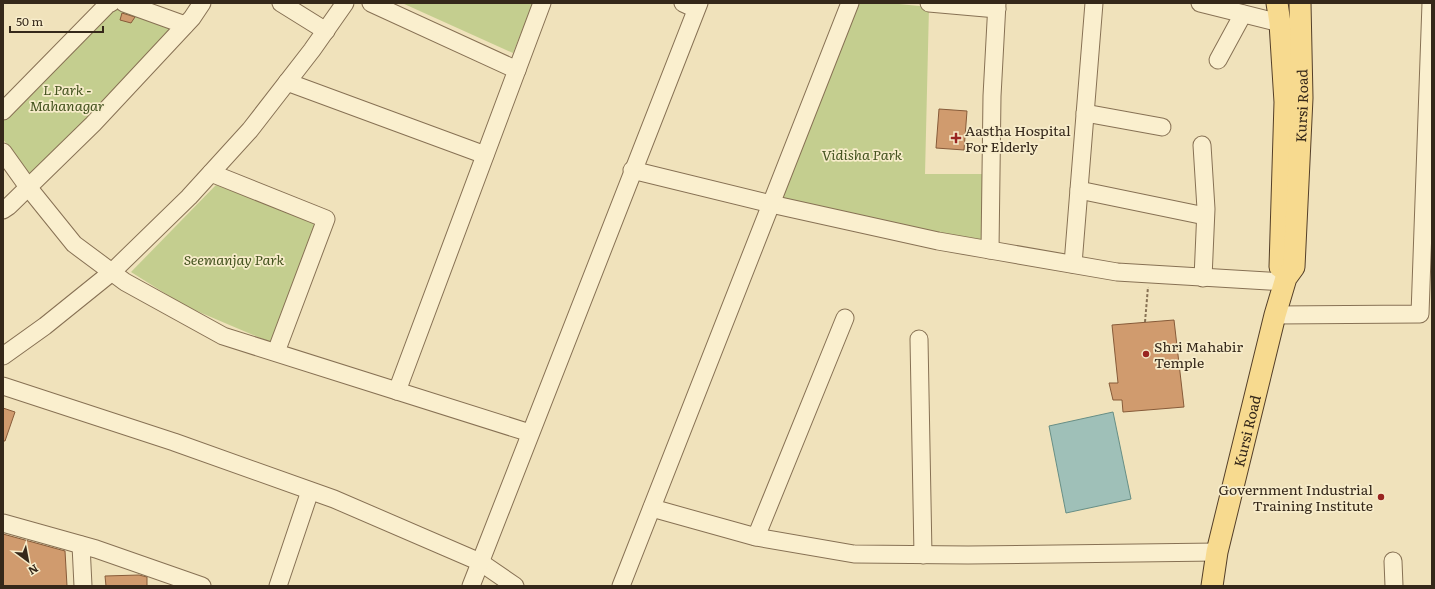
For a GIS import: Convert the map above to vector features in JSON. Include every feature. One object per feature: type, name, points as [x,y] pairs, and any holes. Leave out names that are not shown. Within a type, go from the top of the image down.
[{"type":"main road","name":"Kursi Road","points":[[1212,586],[1218,552],[1274,315],[1286,280],[1294,267],[1302,98],[1300,3]]},
{"type":"main road","name":"Kursi Road","points":[[1278,13],[1285,102],[1280,266],[1286,280]]},
{"type":"street","points":[[3,111],[108,4],[111,3]]},
{"type":"street","points":[[124,3],[185,25]]},
{"type":"street","points":[[3,210],[93,124],[185,25],[202,3]]},
{"type":"street","points":[[281,3],[326,31]]},
{"type":"street","points":[[3,356],[45,326],[112,272],[189,197],[250,130],[326,31],[345,3]]},
{"type":"street","points":[[371,3],[516,70]]},
{"type":"street","points":[[396,390],[542,3]]},
{"type":"street","points":[[621,586],[850,3]]},
{"type":"street","points":[[929,3],[997,6],[992,96],[990,250]]},
{"type":"street","points":[[1073,264],[1094,3]]},
{"type":"street","points":[[1200,3],[1243,14],[1278,13]]},
{"type":"street","points":[[1274,315],[1420,314],[1427,276],[1431,3]]},
{"type":"street","points":[[471,586],[632,170],[693,5]]},
{"type":"street","points":[[1218,60],[1243,14]]},
{"type":"street","points":[[287,82],[485,155]]},
{"type":"street","points":[[1085,113],[1162,127]]},
{"type":"street","points":[[1202,146],[1205,216],[1203,278]]},
{"type":"street","points":[[3,152],[28,187],[74,244],[124,282],[223,336],[530,433]]},
{"type":"street","points":[[632,170],[771,204],[938,241],[1116,272],[1203,278],[1286,280]]},
{"type":"street","points":[[211,173],[326,219],[276,352]]},
{"type":"street","points":[[1079,190],[1205,216]]},
{"type":"street","points":[[756,537],[845,318]]},
{"type":"street","points":[[919,339],[923,555]]},
{"type":"street","points":[[3,386],[174,442],[334,499],[480,562],[515,586]]},
{"type":"street","points":[[278,586],[310,491]]},
{"type":"street","points":[[652,508],[756,537],[854,554],[923,555],[1218,552]]},
{"type":"street","points":[[3,523],[81,545],[198,585]]},
{"type":"street","points":[[81,545],[83,586]]},
{"type":"street","points":[[1393,561],[1394,586]]},
{"type":"path","points":[[1145,322],[1148,274]]},
{"type":"green space","points":[[402,3],[533,3],[513,53]]},
{"type":"green space","name":"Vidisha Park","points":[[853,3],[889,3],[929,7],[925,174],[987,174],[987,245],[775,201]]},
{"type":"green space","name":"L Park - Mahanagar","points":[[115,6],[177,27],[31,179],[3,139],[3,120]]},
{"type":"green space","name":"Seemanjay Park","points":[[216,185],[318,224],[272,343],[185,306],[131,272]]},
{"type":"water","points":[[1113,412],[1131,499],[1066,513],[1049,426]]},
{"type":"building","points":[[122,13],[135,17],[131,23],[120,20]]},
{"type":"building","points":[[939,109],[967,111],[964,150],[936,148]]},
{"type":"building","name":"Shri Mahabir Temple","points":[[1174,320],[1184,407],[1123,412],[1122,400],[1113,400],[1109,383],[1118,383],[1112,325]]},
{"type":"building","points":[[3,408],[15,412],[5,441],[3,441]]},
{"type":"building","points":[[3,534],[65,551],[67,586],[3,586]]},
{"type":"building","points":[[139,575],[147,577],[147,586],[106,586],[105,576]]},
{"type":"place","name":"Aastha Hospital For Elderly","points":[[956,138]]},
{"type":"place","name":"Shri Mahabir Temple","points":[[1146,354]]},
{"type":"place","name":"Government Industrial Training Institute","points":[[1381,497]]}]
